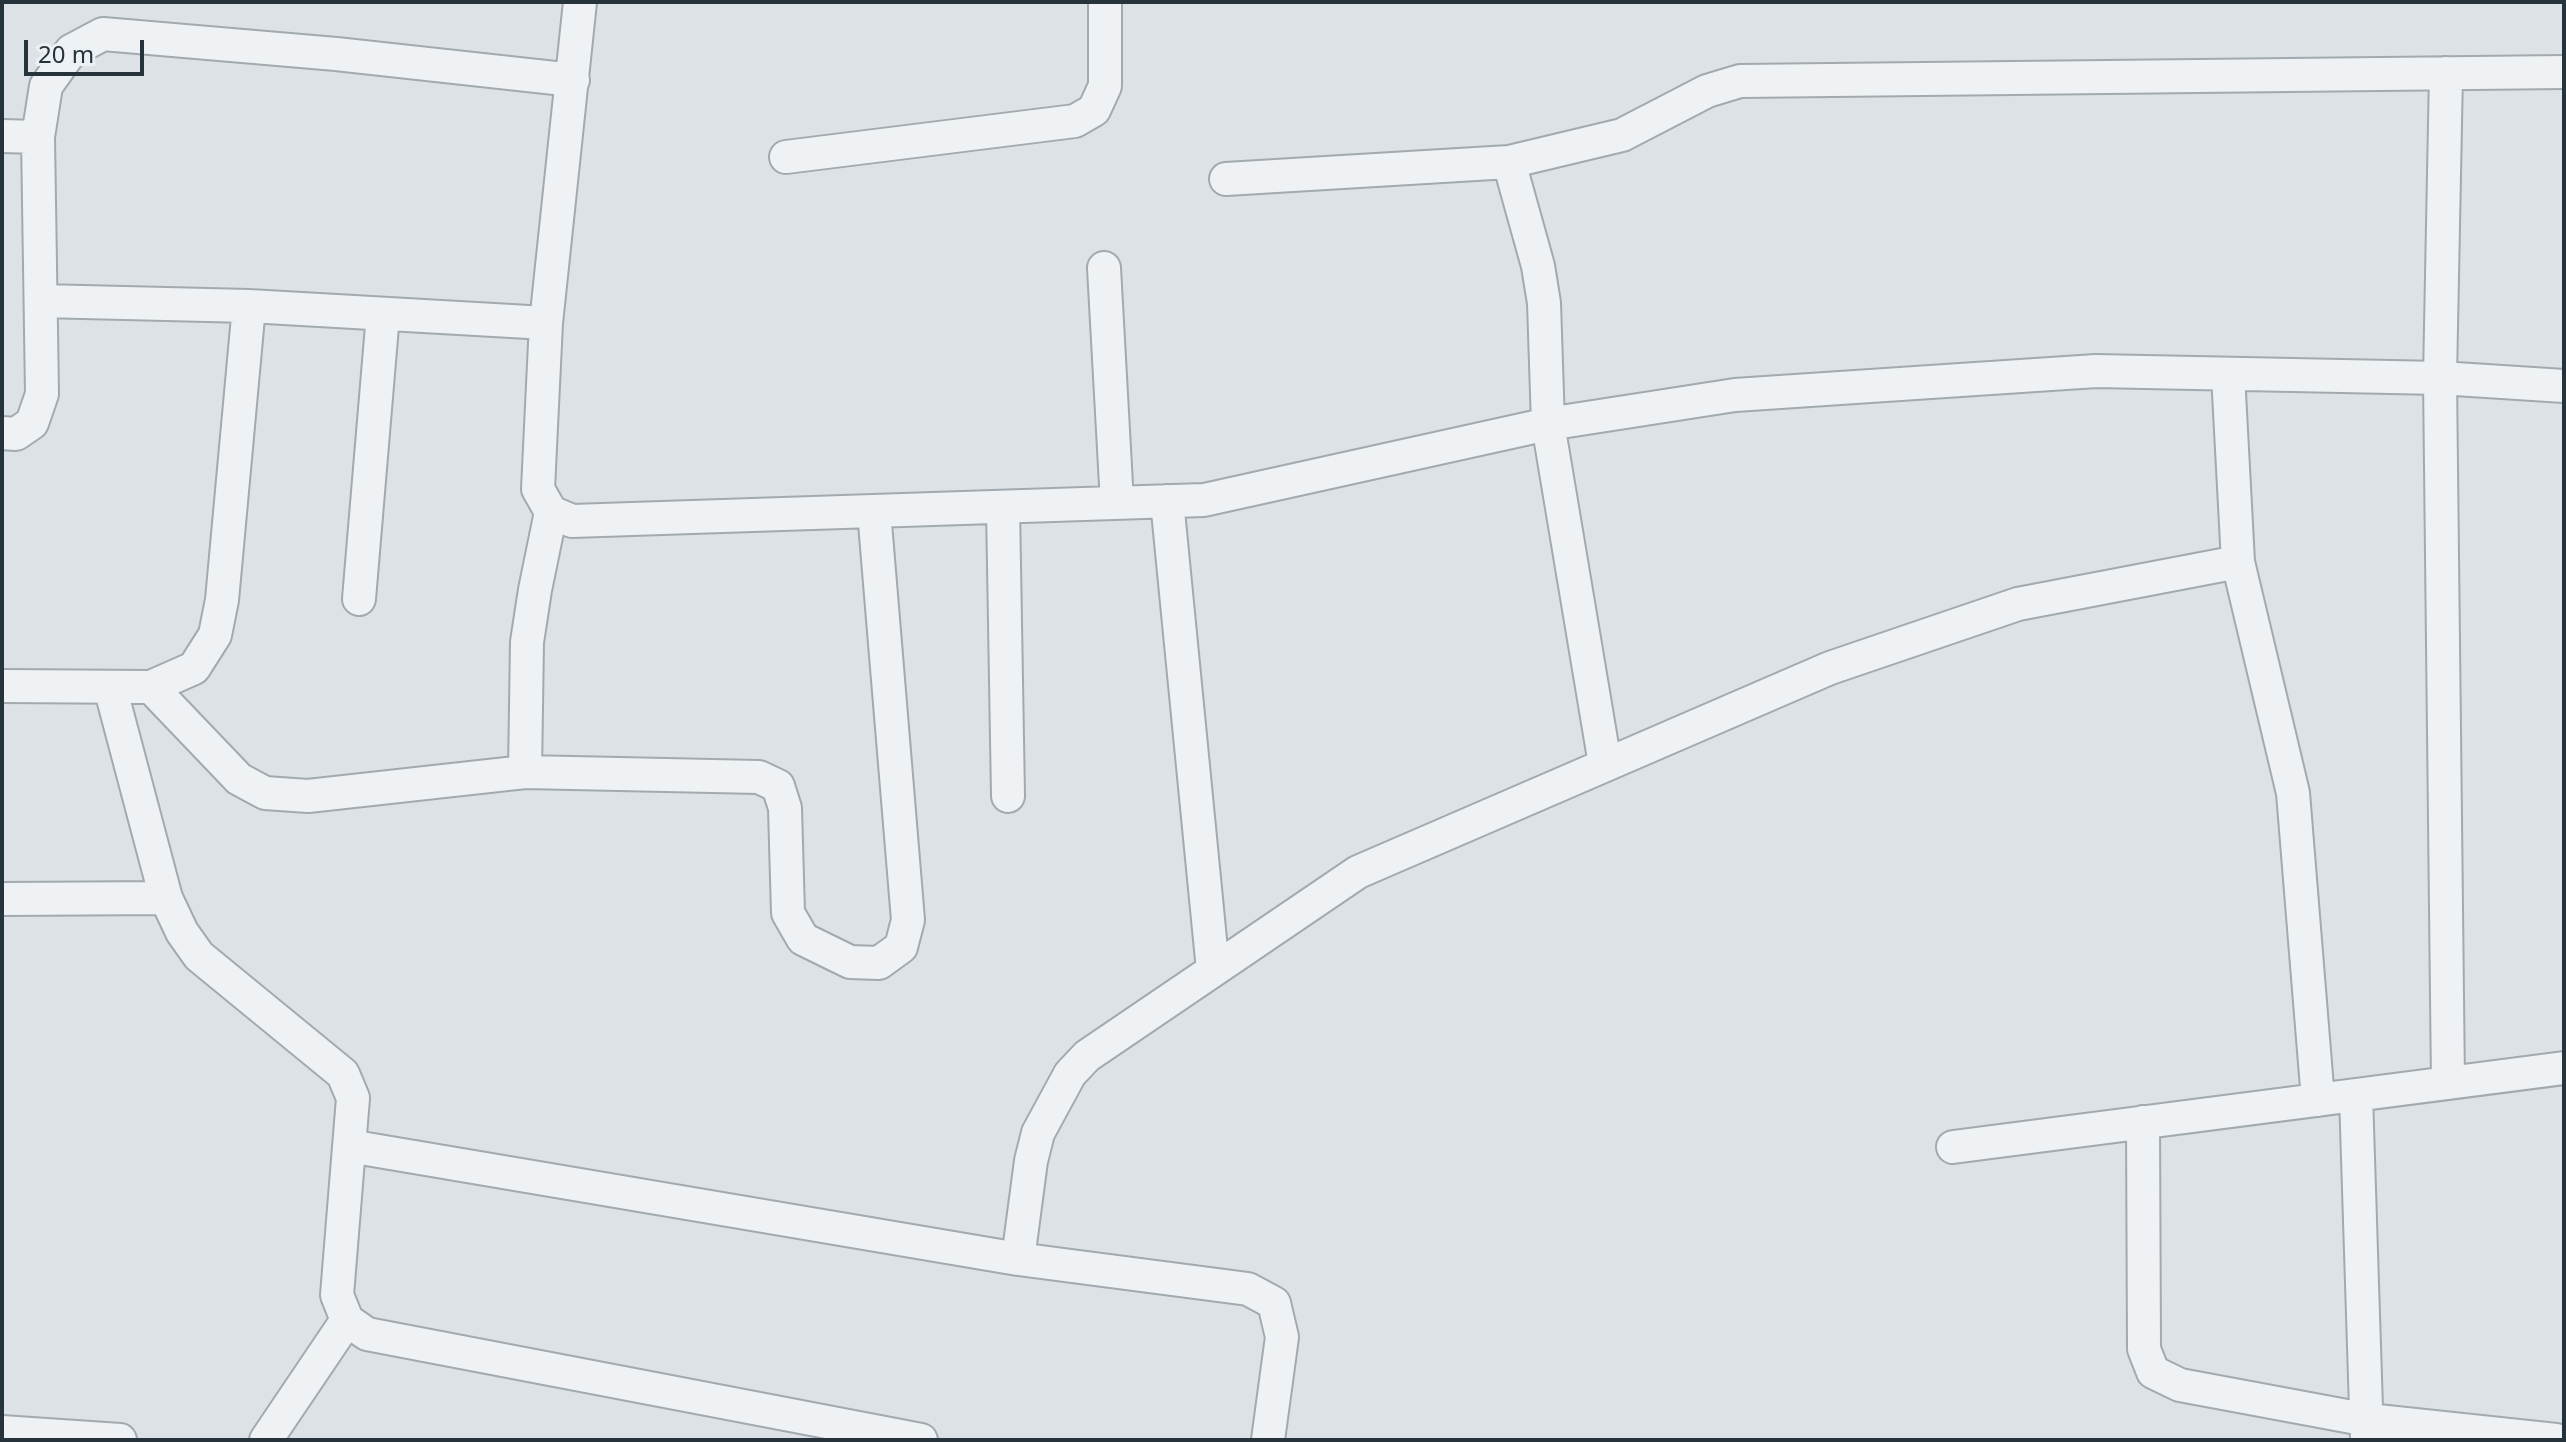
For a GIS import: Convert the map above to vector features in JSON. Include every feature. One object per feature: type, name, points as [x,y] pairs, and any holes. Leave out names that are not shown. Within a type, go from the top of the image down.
[{"type":"street","points":[[580,2],[546,323],[538,489],[551,512],[572,521],[1204,500],[1548,424],[1735,395],[2096,371],[2440,378],[2564,386]]},
{"type":"street","points":[[786,157],[1075,121],[1094,110],[1105,86],[1105,2]]},
{"type":"street","points":[[2,433],[16,434],[32,423],[42,394],[38,137],[46,86],[71,51],[103,34],[336,54],[573,80]]},
{"type":"street","points":[[1226,179],[1509,162],[1622,135],[1707,91],[1740,81],[2564,72]]},
{"type":"street","points":[[2446,73],[2440,378],[2448,1083]]},
{"type":"street","points":[[2,136],[38,137]]},
{"type":"street","points":[[1509,162],[1538,266],[1544,303],[1548,424],[1605,764]]},
{"type":"street","points":[[1104,268],[1117,503]]},
{"type":"street","points":[[41,301],[249,306],[546,323]]},
{"type":"street","points":[[2,686],[151,687],[194,668],[215,635],[222,600],[249,306]]},
{"type":"street","points":[[359,599],[383,314]]},
{"type":"street","points":[[2228,374],[2238,562],[2293,793],[2318,1100]]},
{"type":"street","points":[[1167,501],[1213,970]]},
{"type":"street","points":[[1003,507],[1008,796]]},
{"type":"street","points":[[151,687],[239,779],[265,793],[308,796],[525,772],[759,777],[778,786],[785,808],[788,913],[803,939],[850,962],[879,963],[901,947],[908,920],[874,511]]},
{"type":"street","points":[[525,772],[527,642],[551,512]]},
{"type":"street","points":[[1018,1259],[1031,1161],[1038,1133],[1070,1074],[1087,1056],[1358,872],[1830,668],[2018,604],[2238,562]]},
{"type":"street","points":[[110,687],[166,898],[182,932],[199,956],[343,1074],[353,1098],[337,1295],[347,1320],[367,1334],[921,1440]]},
{"type":"street","points":[[2,899],[166,898]]},
{"type":"street","points":[[1953,1147],[2564,1068]]},
{"type":"street","points":[[2356,1095],[2367,1430]]},
{"type":"street","points":[[2143,1122],[2144,1349],[2153,1372],[2180,1385],[2367,1430],[2556,1440]]},
{"type":"street","points":[[349,1146],[1018,1259],[1248,1289],[1274,1303],[1282,1337],[1268,1440]]},
{"type":"street","points":[[266,1440],[347,1320]]},
{"type":"street","points":[[2,1432],[120,1440]]}]
